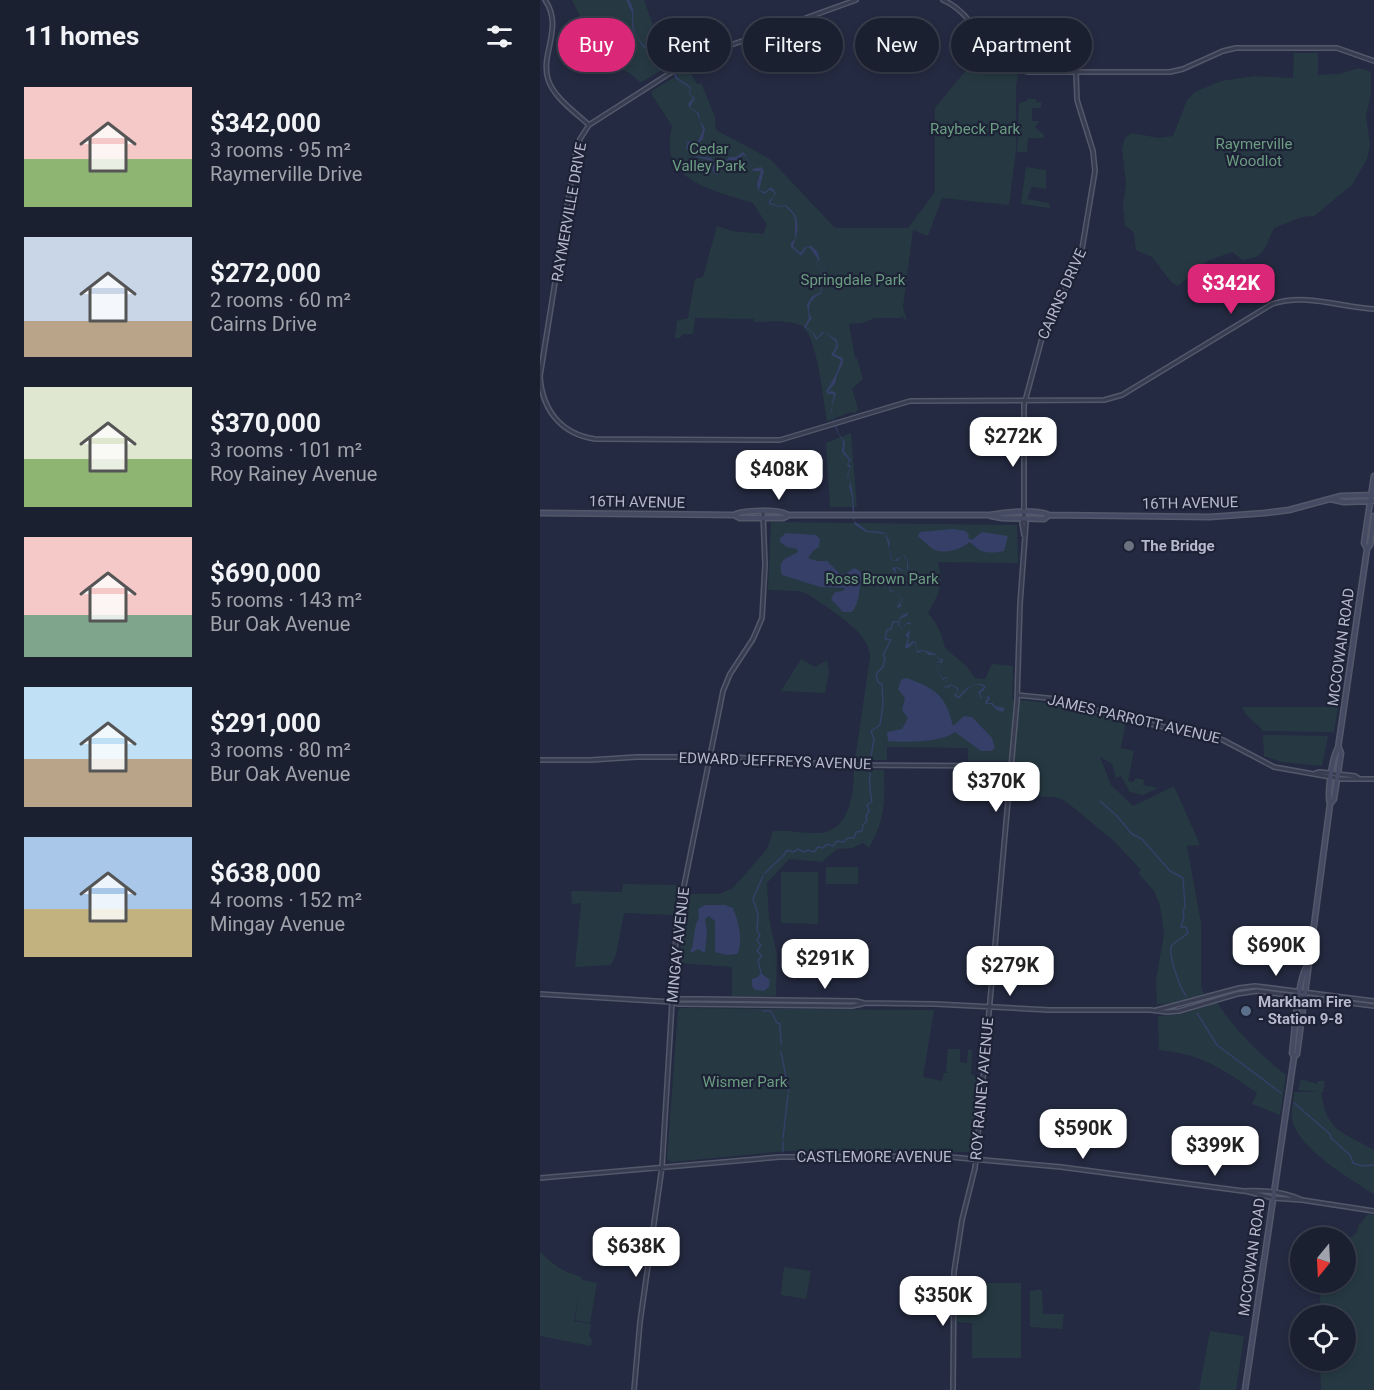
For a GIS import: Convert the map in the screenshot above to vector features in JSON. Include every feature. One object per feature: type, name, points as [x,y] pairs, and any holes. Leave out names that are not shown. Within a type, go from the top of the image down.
[{"type":"main road","name":"MCCOWAN ROAD","points":[[1367,549],[1364,543],[1374,476]]},
{"type":"main road","name":"16TH AVENUE","points":[[734,515],[740,512],[783,512],[789,515],[1044,513],[1049,515],[1210,516],[1289,510],[1329,499],[1372,495]]},
{"type":"main road","name":"16TH AVENUE","points":[[1329,499],[1344,502],[1372,501]]},
{"type":"main road","name":"16TH AVENUE","points":[[540,513],[734,515],[740,518],[783,518],[789,515]]},
{"type":"main road","name":"16TH AVENUE","points":[[990,515],[1024,519],[1044,519],[1049,515]]},
{"type":"main road","name":"MCCOWAN ROAD","points":[[1245,1390],[1294,1057],[1297,1054],[1305,998],[1303,971],[1308,964],[1330,804],[1328,799],[1341,753],[1338,748],[1367,549],[1370,545],[1374,516]]},
{"type":"main road","name":"MCCOWAN ROAD","points":[[1294,1057],[1292,1053],[1299,997],[1303,992]]},
{"type":"street","points":[[545,0],[551,9],[553,22],[547,68],[548,79],[559,96],[589,125]]},
{"type":"street","name":"RAYMERVILLE DRIVE","points":[[856,0],[692,59],[589,125],[576,150],[540,376],[541,392],[550,414],[567,429],[588,438],[603,439],[780,440],[910,401],[1093,401],[1122,395],[1265,307],[1279,302],[1298,299],[1328,301],[1374,309]]},
{"type":"street","points":[[943,0],[957,9],[964,18]]},
{"type":"street","points":[[1092,72],[1170,72],[1183,69],[1223,51],[1244,48],[1337,48],[1374,61]]},
{"type":"street","name":"CAIRNS DRIVE","points":[[1024,519],[1025,401],[1040,343],[1082,255],[1095,164],[1077,100],[1076,72]]},
{"type":"street","name":"MINGAY AVENUE","points":[[634,1390],[640,1322],[662,1167],[678,916],[723,691],[730,674],[753,639],[762,618],[765,565],[763,512]]},
{"type":"street","name":"ROY RAINEY AVENUE","points":[[953,1390],[954,1274],[962,1220],[973,1181],[976,1159],[1014,741],[1023,535],[1026,523],[1024,519]]},
{"type":"street","name":"JAMES PARROTT AVENUE","points":[[1017,695],[1056,699],[1128,719],[1223,740],[1268,765],[1355,780],[1358,778],[1374,779]]},
{"type":"street","name":"EDWARD JEFFREYS AVENUE","points":[[540,760],[711,757],[834,764],[1011,766]]},
{"type":"street","points":[[1155,1010],[1248,986],[1374,1001]]},
{"type":"street","points":[[540,994],[678,1004],[842,1006],[864,1003],[1053,1010],[1175,1011],[1253,991],[1374,1006]]},
{"type":"street","name":"CASTLEMORE AVENUE","points":[[540,1178],[788,1157],[939,1156],[1061,1167],[1274,1196],[1291,1196],[1302,1200],[1374,1211]]},
{"type":"green space","points":[[572,0],[644,0],[650,18],[647,18],[647,72],[658,72],[640,83],[627,72],[635,72],[635,18],[581,18]]},
{"type":"green space","name":"Raymerville Woodlot","points":[[1294,53],[1318,53],[1318,75],[1339,74],[1359,68],[1371,72],[1371,94],[1366,116],[1370,145],[1367,159],[1352,185],[1314,216],[1302,217],[1274,228],[1264,250],[1257,256],[1243,260],[1232,252],[1207,261],[1178,286],[1172,283],[1152,257],[1136,250],[1134,233],[1125,225],[1123,206],[1126,183],[1122,149],[1125,138],[1132,133],[1159,138],[1173,136],[1187,100],[1195,92],[1221,81],[1254,76],[1293,78]]},
{"type":"green space","points":[[683,72],[690,72],[697,84],[701,83],[715,117],[716,130],[770,159],[835,228],[908,228],[935,192],[935,108],[965,72],[1013,72],[1018,75],[1016,150],[1009,205],[942,198],[928,236],[913,230],[903,307],[907,321],[902,316],[901,318],[875,318],[862,323],[849,324],[855,358],[857,358],[863,379],[852,389],[858,409],[855,413],[851,412],[827,421],[815,353],[806,330],[800,325],[784,322],[754,322],[754,319],[695,318],[693,334],[683,334],[680,338],[675,338],[677,321],[688,318],[695,279],[703,277],[717,226],[732,231],[763,234],[767,225],[753,203],[705,187],[683,174],[675,165],[670,148],[672,126],[651,93],[655,89]]},
{"type":"green space","points":[[1027,99],[1036,99],[1036,102],[1041,102],[1041,108],[1032,108],[1032,121],[1039,121],[1035,127],[1044,135],[1044,138],[1028,138],[1027,152],[1017,152],[1019,103]]},
{"type":"green space","points":[[1026,167],[1046,170],[1046,189],[1032,187],[1027,199],[1049,203],[1050,208],[1021,204]]},
{"type":"green space","points":[[851,433],[857,507],[830,507],[826,443]]},
{"type":"green space","name":"Ross Brown Park","points":[[771,522],[1017,525],[1018,563],[938,562],[941,577],[939,589],[928,613],[939,629],[945,648],[967,667],[975,678],[985,679],[992,664],[1013,666],[1012,699],[1056,704],[1126,723],[1120,751],[1121,748],[1134,751],[1128,781],[1134,782],[1135,778],[1144,780],[1143,785],[1158,788],[1143,795],[1130,792],[1121,776],[1116,778],[1112,764],[1100,757],[1111,785],[1133,806],[1174,786],[1200,845],[1187,846],[1201,923],[1201,987],[1204,994],[1172,1003],[1157,1004],[1156,980],[1164,934],[1160,905],[1154,891],[1138,873],[1141,870],[1113,840],[1064,800],[1054,797],[1013,796],[1016,761],[968,761],[968,748],[887,747],[887,760],[855,760],[870,657],[868,647],[863,638],[846,621],[808,594],[799,591],[768,590]]},
{"type":"green space","points":[[801,659],[815,667],[827,660],[829,672],[825,693],[781,691]]},
{"type":"green space","points":[[1242,707],[1338,707],[1334,732],[1263,731]]},
{"type":"green space","points":[[1263,735],[1328,736],[1322,766],[1282,762],[1264,756]]},
{"type":"green space","points":[[854,769],[884,770],[883,810],[869,848],[863,843],[852,848],[837,849],[822,862],[789,859],[767,883],[769,919],[777,955],[776,996],[732,996],[732,967],[680,963],[682,924],[687,894],[720,894],[733,888],[767,849],[773,831],[820,833],[830,831],[844,818],[848,809],[853,788]]},
{"type":"green space","points":[[826,867],[858,867],[858,884],[826,884]]},
{"type":"green space","points":[[781,872],[818,872],[818,924],[781,923]]},
{"type":"green space","points":[[623,884],[679,885],[673,915],[624,913],[616,955],[611,965],[575,967],[581,903],[572,904],[571,891],[622,892]]},
{"type":"green space","points":[[1217,1003],[1248,1042],[1286,1075],[1280,1115],[1252,1104],[1257,1093],[1211,1064],[1188,1055],[1159,1050],[1158,1016],[1182,1014]]},
{"type":"green space","name":"Wismer Park","points":[[681,1008],[934,1010],[923,1077],[942,1081],[944,1073],[950,1073],[946,1072],[948,1049],[960,1049],[960,1062],[967,1063],[968,1050],[972,1050],[971,1075],[979,1076],[971,1152],[787,1151],[671,1162],[667,1159],[678,1010]]},
{"type":"green space","points":[[1301,1079],[1317,1084],[1318,1081],[1325,1081],[1323,1092],[1321,1092],[1327,1115],[1332,1123],[1344,1134],[1374,1150],[1374,1194],[1327,1162],[1296,1131],[1292,1120],[1294,1092],[1320,1092],[1298,1090]]},
{"type":"green space","points":[[1368,1214],[1374,1215],[1374,1390],[1321,1390],[1320,1371],[1356,1371],[1356,1305],[1320,1305],[1320,1298],[1321,1293],[1356,1293],[1356,1234],[1359,1225]]},
{"type":"green space","points":[[540,1251],[564,1270],[582,1277],[582,1280],[597,1283],[590,1323],[575,1320],[580,1287],[574,1321],[591,1324],[589,1336],[592,1340],[591,1346],[540,1336]]},
{"type":"green space","points":[[784,1267],[811,1271],[806,1299],[781,1295]]},
{"type":"green space","points":[[958,1283],[1021,1283],[1021,1358],[972,1358],[972,1323],[957,1322]]},
{"type":"green space","points":[[1042,1290],[1043,1314],[1064,1314],[1062,1329],[1030,1327],[1030,1291]]},
{"type":"green space","points":[[1210,1331],[1244,1336],[1236,1390],[1199,1390]]},
{"type":"water","points":[[626,0],[629,0],[631,4],[633,18]]},
{"type":"water","points":[[635,31],[647,50],[642,46],[635,33]]},
{"type":"water","points":[[672,72],[691,87],[690,94],[695,98],[690,107],[699,113],[700,121],[705,128],[703,139],[699,143],[692,142],[688,146],[691,153],[711,158],[716,165],[715,168],[718,169],[729,157],[736,157],[743,152],[752,169],[761,167],[764,171],[759,190],[765,192],[771,187],[776,193],[770,203],[779,206],[786,205],[792,211],[798,224],[797,234],[793,246],[800,253],[805,247],[811,246],[817,251],[820,260],[816,265],[815,264],[818,259],[810,248],[807,247],[801,256],[791,247],[795,239],[793,214],[785,206],[779,207],[769,204],[774,192],[769,190],[765,194],[758,190],[757,184],[761,171],[753,171],[745,156],[737,160],[729,160],[717,175],[713,172],[711,161],[693,156],[688,151],[686,147],[688,143],[685,142],[698,141],[703,130],[697,113],[689,107],[688,104],[693,98],[689,94],[690,88],[676,79]]},
{"type":"water","points":[[819,267],[825,270],[821,294],[810,304],[809,311],[812,318],[806,327],[813,332],[817,338],[825,332],[816,340],[812,332],[804,327],[809,318],[807,305],[812,296],[820,293],[824,270]]},
{"type":"water","points":[[825,332],[837,340],[838,347],[834,354],[843,358],[836,382],[828,392],[836,393],[832,407],[834,394],[828,394],[826,391],[841,360],[831,355],[836,342]]},
{"type":"water","points":[[833,415],[839,434],[845,442],[844,451],[851,460],[848,464],[851,466],[848,476],[850,480],[853,497],[854,521],[868,531],[886,534],[890,543],[892,560],[902,556],[897,561],[891,560],[885,534],[866,532],[855,525],[853,519],[852,497],[849,487],[850,481],[847,475],[850,468],[847,465],[849,460],[842,452],[843,441],[836,430]]},
{"type":"water","points":[[953,529],[965,531],[969,535],[968,538],[972,540],[982,532],[1008,536],[1004,551],[994,553],[983,551],[969,542],[955,550],[938,551],[918,536],[920,532]]},
{"type":"water","points":[[786,533],[816,535],[820,539],[819,547],[808,558],[827,561],[840,574],[845,574],[854,568],[860,571],[862,576],[858,599],[852,612],[843,612],[831,599],[835,592],[843,591],[845,588],[820,587],[782,575],[782,562],[798,552],[797,549],[787,547],[780,542],[780,538]]},
{"type":"water","points":[[895,567],[897,575],[890,586],[891,592],[894,591],[890,593],[889,586],[896,574],[892,568]]},
{"type":"water","points":[[908,612],[907,616],[901,618],[899,624],[901,628],[898,625],[900,617]]},
{"type":"water","points":[[910,630],[908,645],[913,641],[916,642],[917,651],[923,650],[936,654],[938,658],[943,659],[942,663],[937,664],[937,662],[942,660],[938,659],[936,655],[929,655],[924,651],[917,653],[915,642],[907,649],[905,647],[908,638],[905,635]]},
{"type":"water","points":[[906,678],[925,685],[938,694],[947,707],[953,726],[964,716],[972,717],[992,738],[995,748],[991,751],[981,751],[955,732],[933,740],[888,741],[887,732],[902,729],[908,718],[902,710],[905,698],[898,689],[901,680]]},
{"type":"water","points":[[948,678],[946,687],[951,684],[958,688],[959,691],[956,694],[958,697],[971,686],[982,684],[986,687],[980,692],[982,698],[978,692],[984,687],[977,685],[957,698],[954,695],[957,689],[951,685],[948,688],[944,687],[947,679],[942,681]]},
{"type":"water","points":[[989,696],[987,703],[993,703],[995,706],[1005,708],[1003,712],[991,704],[986,704],[988,697],[983,698]]},
{"type":"water","points":[[705,905],[725,905],[733,908],[740,937],[737,954],[726,955],[715,952],[715,921],[709,916],[705,919],[707,931],[705,953],[698,949],[690,952],[695,926],[699,919],[698,909]]},
{"type":"water","points":[[761,973],[770,980],[769,987],[764,991],[755,990],[752,986],[752,979]]},
{"type":"waterway","points":[[871,757],[874,739],[871,731],[880,725],[883,704],[882,684],[878,682],[876,674],[883,667],[885,658],[883,655],[891,640],[885,639],[887,630],[891,629],[893,622],[899,622]]},
{"type":"waterway","points":[[765,873],[787,850],[793,852],[798,849],[804,852],[808,850],[814,852],[818,847],[823,848],[827,844],[833,846],[837,841],[844,842],[847,838],[854,838],[856,832],[862,831],[869,811],[867,805],[872,801],[870,773]]},
{"type":"waterway","points":[[1100,801],[1132,834],[1142,839],[1170,871],[1183,878],[1185,906],[1181,927],[1186,927],[1188,933],[1172,945],[1171,955],[1186,996]]},
{"type":"waterway","points":[[761,973],[758,960],[762,956],[757,951],[761,945],[757,941],[760,935],[757,931],[758,915],[753,899],[763,876]]},
{"type":"waterway","points":[[763,1011],[771,1011],[777,1023],[780,1024]]},
{"type":"waterway","points":[[1197,1013],[1217,1045],[1281,1093]]},
{"type":"waterway","points":[[780,1025],[781,1044]]},
{"type":"waterway","points":[[781,1052],[789,1092]]},
{"type":"waterway","points":[[783,1138],[788,1095]]},
{"type":"waterway","points":[[1294,1103],[1330,1134],[1331,1138],[1350,1155],[1353,1163],[1362,1166],[1374,1165]]},
{"type":"waterway","points":[[783,1141],[783,1152]]},
{"type":"place","name":"The Bridge","points":[[1129,546]]},
{"type":"place","name":"Markham Fire - Station 9-8","points":[[1246,1011]]},
{"type":"park label","name":"Raybeck Park","points":[[975,129]]},
{"type":"park label","name":"Cedar Valley Park","points":[[709,158]]},
{"type":"park label","name":"Springdale Park","points":[[853,280]]}]
